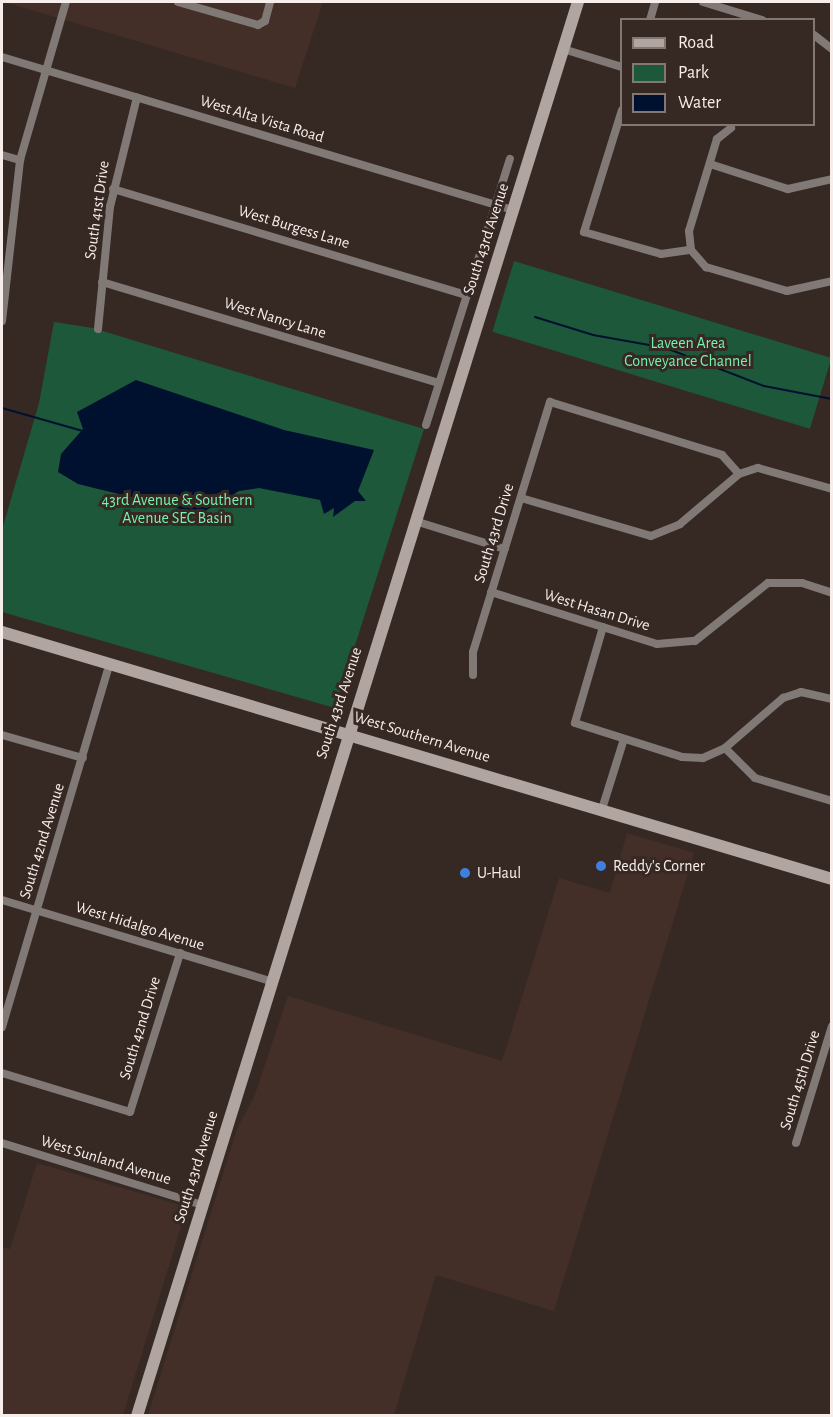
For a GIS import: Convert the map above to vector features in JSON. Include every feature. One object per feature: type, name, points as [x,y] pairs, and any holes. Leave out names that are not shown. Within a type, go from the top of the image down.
[{"type":"main road","name":"South 43rd Avenue","points":[[136,1416],[347,731],[578,2]]},
{"type":"main road","name":"West Southern Avenue","points":[[2,633],[347,731],[831,879]]},
{"type":"street","points":[[2,321],[5,253],[20,160],[66,2]]},
{"type":"street","points":[[178,2],[258,26],[265,21],[270,2]]},
{"type":"street","points":[[651,18],[655,2]]},
{"type":"street","points":[[703,2],[755,18]]},
{"type":"street","points":[[815,37],[831,49]]},
{"type":"street","points":[[563,49],[620,67]]},
{"type":"street","name":"West Alta Vista Road","points":[[2,57],[513,210]]},
{"type":"street","name":"South 41st Drive","points":[[98,328],[113,189],[137,97]]},
{"type":"street","points":[[620,113],[584,232],[661,254],[691,250]]},
{"type":"street","points":[[731,128],[717,139],[689,231],[691,250],[706,267],[788,291],[831,281]]},
{"type":"street","points":[[2,155],[20,160]]},
{"type":"street","name":"South 43rd Avenue","points":[[426,425],[510,159]]},
{"type":"street","points":[[710,164],[788,189],[831,179]]},
{"type":"street","name":"West Burgess Lane","points":[[113,189],[467,295]]},
{"type":"street","name":"West Nancy Lane","points":[[102,282],[439,383]]},
{"type":"street","name":"South 43rd Drive","points":[[473,675],[473,652],[550,402],[722,455],[739,474]]},
{"type":"street","points":[[521,498],[628,534],[664,532],[739,474],[758,468],[831,489]]},
{"type":"street","points":[[415,521],[505,549]]},
{"type":"street","name":"West Hasan Drive","points":[[491,592],[657,644],[695,641],[753,592],[780,581],[831,592]]},
{"type":"street","points":[[603,627],[575,723],[624,739],[682,757],[703,758],[725,748],[783,698],[801,692],[831,699]]},
{"type":"street","name":"South 42nd Avenue","points":[[2,1027],[110,663]]},
{"type":"street","points":[[2,735],[82,758]]},
{"type":"street","points":[[602,809],[624,739]]},
{"type":"street","points":[[725,748],[755,778],[831,801]]},
{"type":"street","name":"West Hidalgo Avenue","points":[[2,900],[271,981]]},
{"type":"street","name":"South 42nd Drive","points":[[2,1073],[130,1112],[180,953]]},
{"type":"street","name":"South 45th Drive","points":[[796,1143],[831,1026]]},
{"type":"street","name":"West Sunland Avenue","points":[[2,1143],[202,1205]]},
{"type":"shaded area","points":[[4,2],[323,2],[295,88]]},
{"type":"shaded area","points":[[627,833],[694,853],[554,1311],[436,1275],[394,1415],[148,1415],[237,1129],[254,1097],[288,996],[502,1061],[559,878],[610,893]]},
{"type":"shaded area","points":[[37,1163],[187,1207],[123,1415],[2,1415],[2,1247],[10,1249]]},
{"type":"green space","name":"Laveen Area Conveyance Channel","points":[[514,261],[831,358],[810,429],[492,332]]},
{"type":"green space","name":"43rd Avenue & Southern Avenue SEC Basin","points":[[54,322],[93,328],[424,429],[335,708],[2,612],[2,530],[39,403]]},
{"type":"water","points":[[136,380],[284,430],[374,450],[358,491],[366,501],[355,501],[333,517],[334,508],[324,514],[320,500],[259,488],[239,491],[205,511],[188,511],[78,484],[58,472],[61,454],[83,429],[77,412]]},
{"type":"waterway","points":[[535,317],[593,335],[666,348],[764,386],[832,399]]},
{"type":"waterway","points":[[2,408],[83,431]]},
{"type":"place","name":"Reddy's Corner","points":[[601,866]]},
{"type":"place","name":"U-Haul","points":[[465,873]]}]
